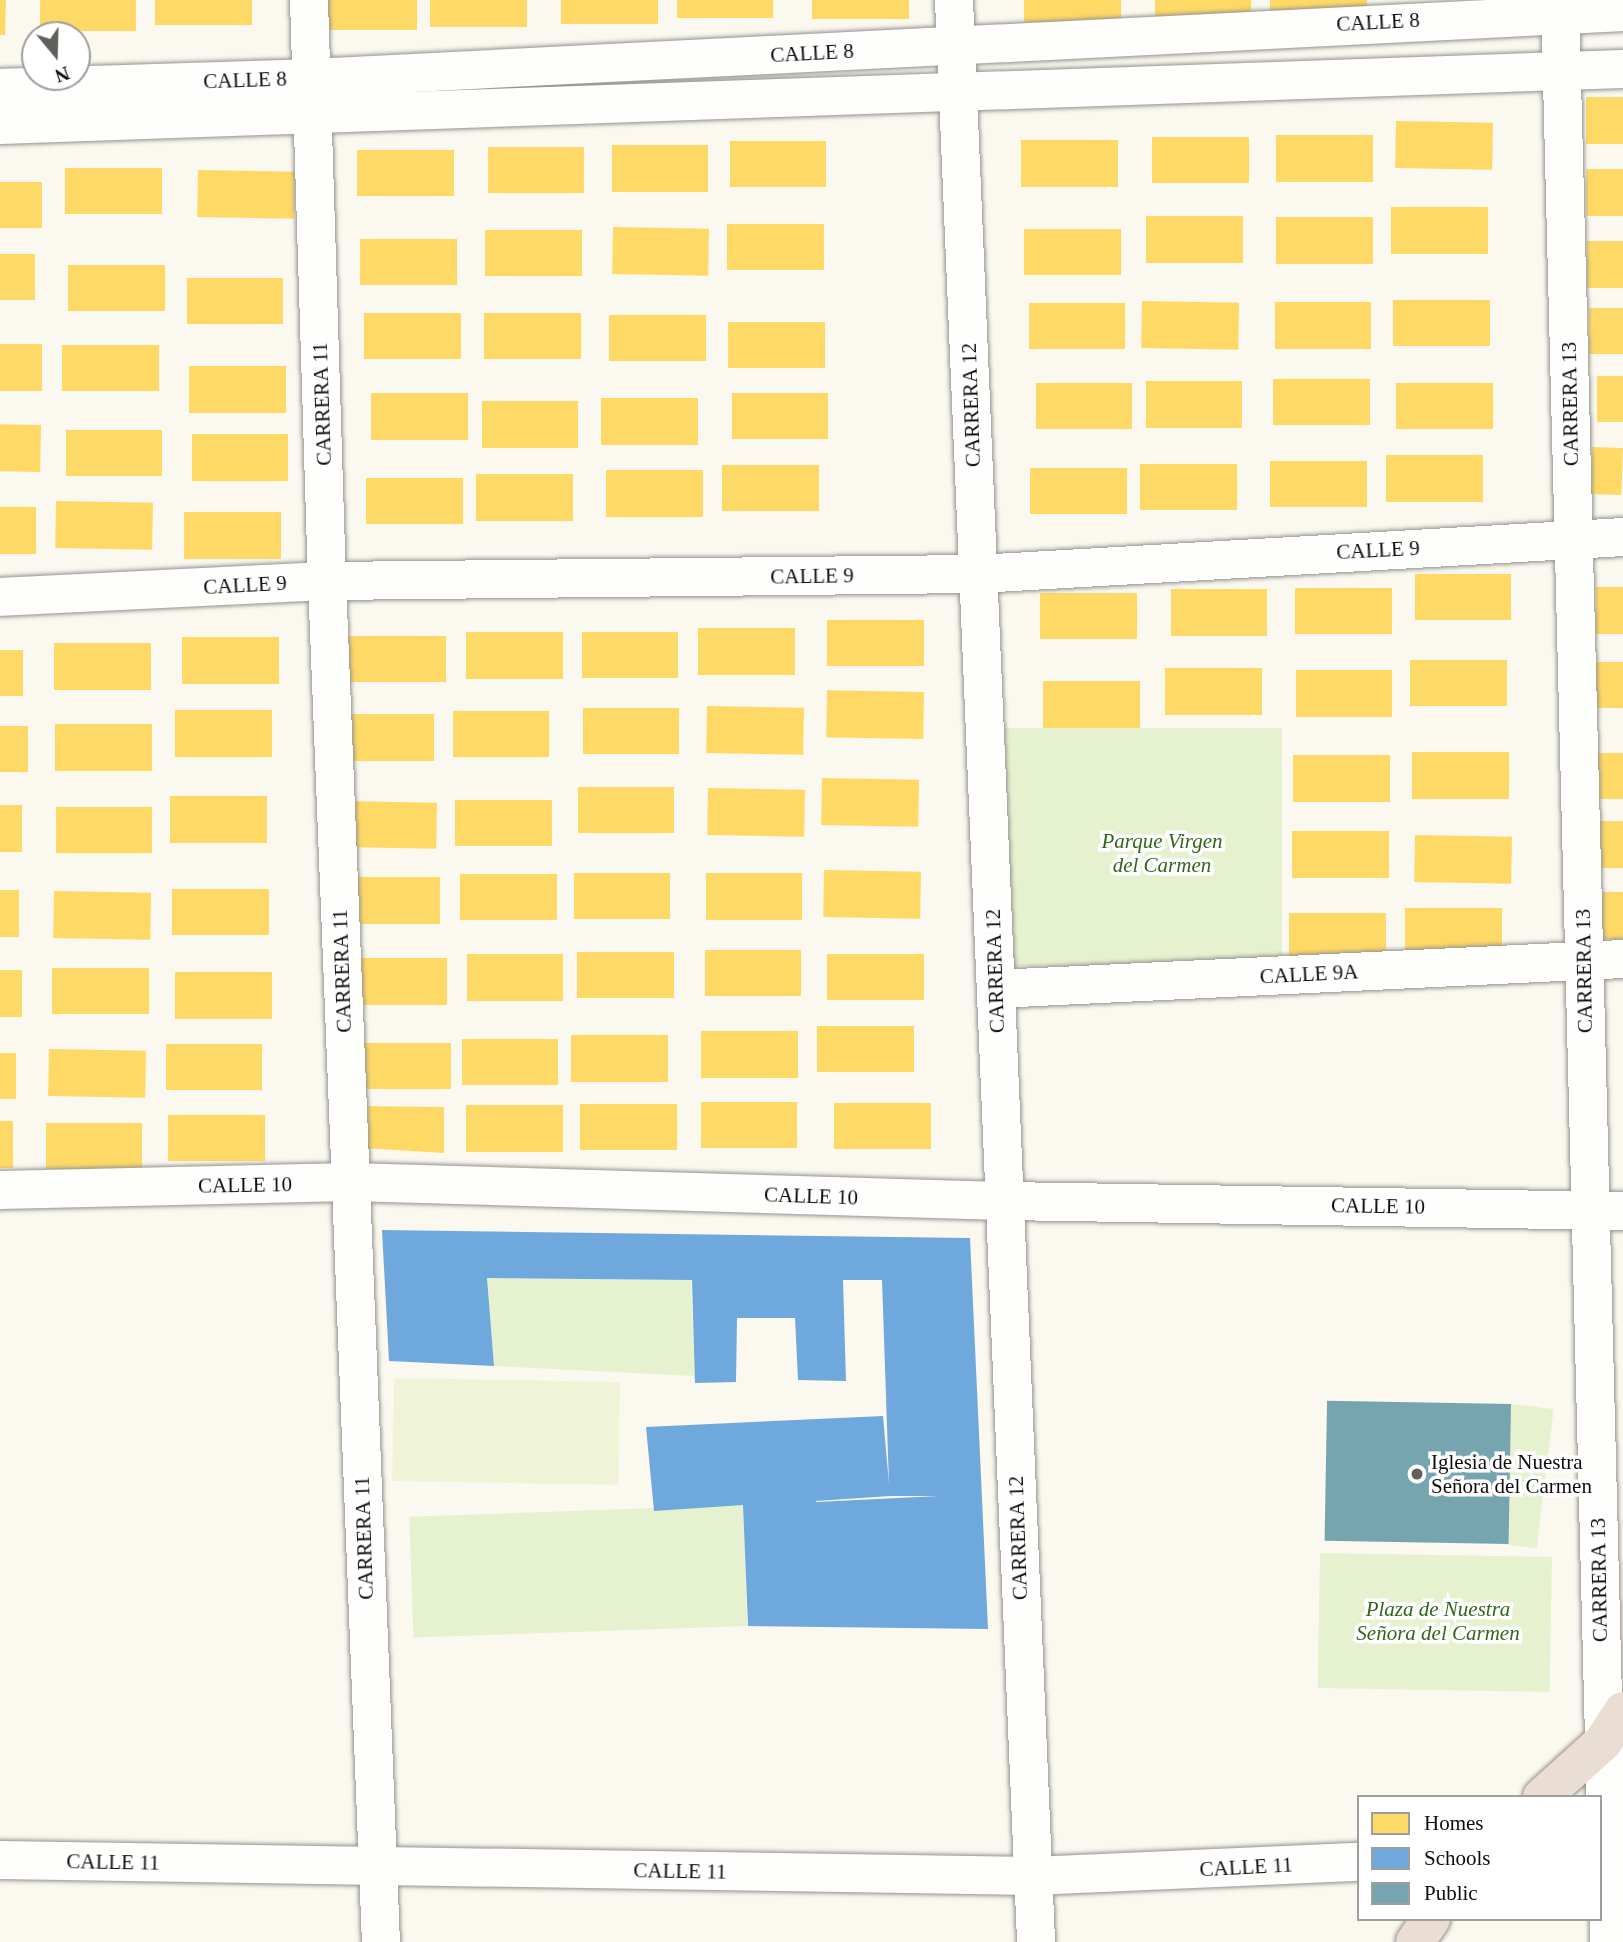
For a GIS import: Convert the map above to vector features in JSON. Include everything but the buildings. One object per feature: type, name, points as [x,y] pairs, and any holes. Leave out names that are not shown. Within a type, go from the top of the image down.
[{"type":"highway","points":[[1544,1795],[1603,1742],[1623,1711]]},
{"type":"highway","points":[[1415,1942],[1430,1921]]},
{"type":"street","name":"CARRERA 11","points":[[309,0],[327,581],[382,1942]]},
{"type":"street","name":"CARRERA 12","points":[[954,0],[1035,1942]]},
{"type":"street","name":"CALLE 8","points":[[0,88],[313,78],[956,46],[1560,6],[1623,12]]},
{"type":"street","name":"CARRERA 13","points":[[1560,6],[1584,961],[1606,1210],[1603,1742],[1610,1859],[1609,1942]]},
{"type":"street","name":"CALLE 8","points":[[0,125],[1623,69]]},
{"type":"street","name":"CALLE 9","points":[[0,597],[327,581],[978,574],[1623,537]]},
{"type":"street","name":"CALLE 9A","points":[[996,989],[1623,959]]},
{"type":"street","name":"CALLE 10","points":[[0,1190],[350,1182],[1004,1201],[1606,1210]]},
{"type":"street","name":"CALLE 11","points":[[0,1860],[1033,1877],[1357,1862]]},
{"type":"green space","name":"Parque Virgen del Carmen","points":[[999,728],[1282,728],[1282,966],[999,966]]},
{"type":"green space","points":[[487,1278],[691,1280],[695,1376],[494,1366]]},
{"type":"green space","points":[[394,1378],[620,1382],[618,1485],[392,1481]]},
{"type":"green space","points":[[1511,1404],[1554,1409],[1537,1548],[1494,1543]]},
{"type":"green space","points":[[743,1505],[747,1626],[413,1638],[409,1517]]},
{"type":"green space","name":"Plaza de Nuestra Señora del Carmen","points":[[1320,1553],[1552,1557],[1550,1692],[1318,1688]]},
{"type":"place","name":"Iglesia de Nuestra Señora del Carmen","points":[[1417,1474]]}]
